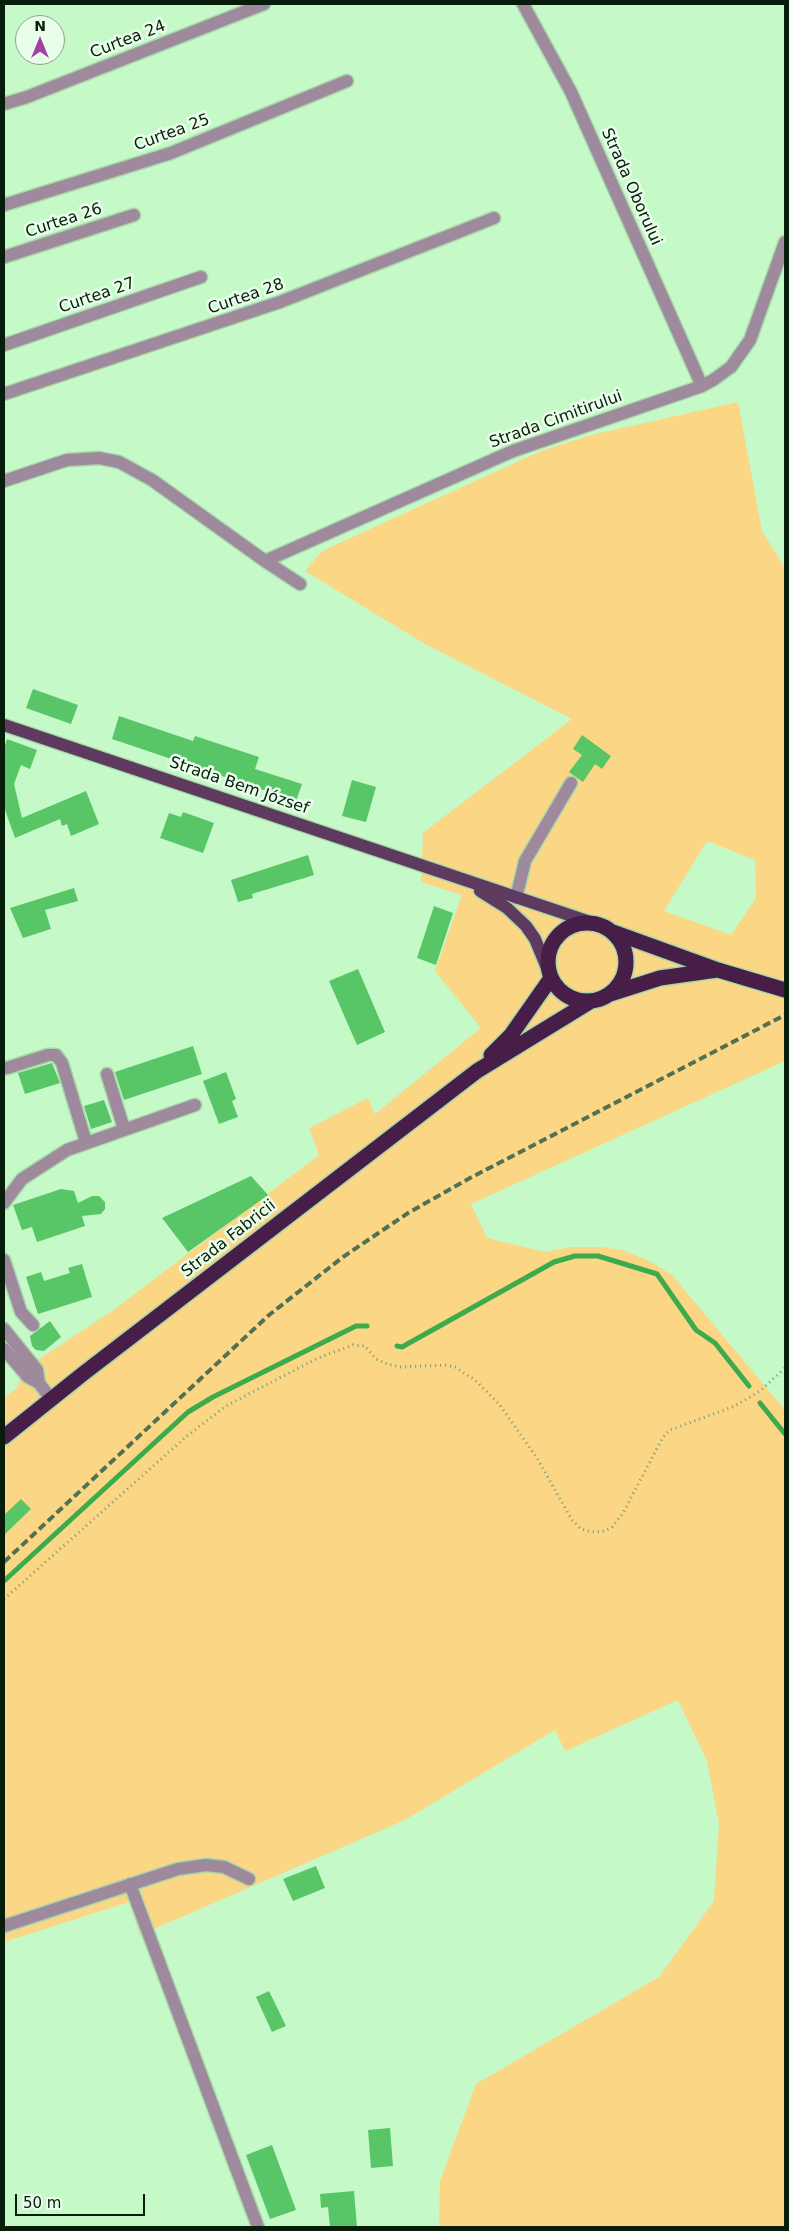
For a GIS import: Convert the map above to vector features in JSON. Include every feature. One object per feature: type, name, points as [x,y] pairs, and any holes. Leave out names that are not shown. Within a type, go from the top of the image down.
[{"type":"highway","points":[[718,970],[660,978],[592,1001],[578,1000],[565,994],[550,975],[549,952],[561,933],[570,926],[593,923],[718,970],[785,990]]},
{"type":"highway","points":[[610,994],[619,985],[626,963],[625,951],[620,940],[612,931]]},
{"type":"highway","name":"Strada Fabricii","points":[[476,1071],[511,1035],[550,975]]},
{"type":"highway","name":"Strada Fabricii","points":[[4,1437],[476,1071],[592,1001]]},
{"type":"main road","name":"Strada Bem József","points":[[4,725],[593,923]]},
{"type":"main road","name":"Strada Bem József","points":[[463,880],[507,908],[526,926],[535,939],[550,975]]},
{"type":"street","name":"Curtea 24","points":[[4,104],[27,97],[264,4]]},
{"type":"street","name":"Strada Oborului","points":[[523,4],[571,92],[702,386]]},
{"type":"street","name":"Curtea 25","points":[[4,205],[171,153],[347,81]]},
{"type":"street","name":"Curtea 26","points":[[4,257],[134,215]]},
{"type":"street","name":"Curtea 28","points":[[4,394],[280,302],[494,218]]},
{"type":"street","name":"Strada Cimitirului","points":[[265,561],[513,451],[702,386],[731,367],[745,348],[785,242]]},
{"type":"street","name":"Curtea 27","points":[[4,345],[201,278]]},
{"type":"street","points":[[4,481],[67,460],[99,458],[119,462],[152,480],[300,584]]},
{"type":"street","points":[[516,898],[525,861],[571,783]]},
{"type":"street","points":[[7,1068],[48,1055],[56,1055],[62,1063],[86,1142]]},
{"type":"street","points":[[107,1074],[124,1129]]},
{"type":"street","points":[[6,1200],[22,1179],[33,1170],[86,1142],[195,1104]]},
{"type":"street","points":[[4,1184],[6,1200]]},
{"type":"street","points":[[4,1260],[21,1312],[34,1325]]},
{"type":"street","points":[[4,1329],[37,1370],[39,1382],[51,1399]]},
{"type":"street","points":[[4,1349],[28,1377],[39,1382]]},
{"type":"street","points":[[4,1926],[178,1869],[206,1865],[224,1867],[249,1879]]},
{"type":"street","points":[[130,1884],[258,2227]]},
{"type":"path","points":[[4,1599],[187,1436],[226,1406],[318,1358],[354,1345],[365,1346],[376,1359],[387,1364],[401,1367],[445,1366],[454,1368],[475,1380],[499,1404],[537,1458],[572,1520],[581,1529],[592,1532],[605,1531],[612,1527],[623,1513],[663,1437],[670,1430],[735,1406],[760,1391],[785,1368]]},
{"type":"shaded area","points":[[738,402],[762,531],[785,568],[785,1061],[471,1204],[487,1238],[545,1252],[571,1247],[601,1247],[622,1250],[649,1261],[672,1275],[785,1410],[785,2227],[439,2227],[440,2181],[476,2084],[659,1977],[714,1901],[719,1824],[707,1761],[678,1700],[565,1751],[555,1730],[405,1820],[140,1935],[129,1902],[4,1942],[4,1398],[20,1385],[18,1373],[112,1311],[319,1155],[309,1128],[368,1098],[375,1114],[481,1028],[435,971],[462,895],[421,882],[423,833],[572,719],[425,644],[305,571],[322,551],[541,451],[591,435]],"holes":[[[707,841],[755,860],[756,898],[731,935],[664,911]]]},
{"type":"building","points":[[33,689],[78,705],[71,724],[26,708]]},
{"type":"building","points":[[119,716],[193,741],[195,736],[259,757],[255,769],[302,784],[296,801],[112,739]]},
{"type":"building","points":[[582,735],[611,756],[602,769],[595,764],[583,782],[569,772],[582,755],[573,749]]},
{"type":"building","points":[[7,739],[37,750],[30,769],[21,765],[14,784],[22,818],[86,791],[99,824],[71,836],[67,824],[62,826],[60,819],[15,838],[4,807],[4,749]]},
{"type":"building","points":[[352,780],[376,787],[366,822],[342,816]]},
{"type":"building","points":[[183,812],[214,823],[203,853],[160,838],[169,813],[181,817]]},
{"type":"building","points":[[308,855],[314,875],[252,894],[253,898],[238,902],[231,880]]},
{"type":"building","points":[[74,888],[78,901],[45,910],[51,929],[23,938],[10,908]]},
{"type":"building","points":[[434,906],[453,913],[436,965],[417,958]]},
{"type":"building","points":[[358,969],[385,1032],[357,1045],[329,981]]},
{"type":"building","points":[[193,1046],[202,1074],[124,1100],[115,1072]]},
{"type":"building","points":[[52,1063],[60,1083],[25,1094],[18,1073]]},
{"type":"building","points":[[226,1072],[236,1099],[232,1101],[238,1117],[219,1124],[203,1081]]},
{"type":"building","points":[[104,1100],[112,1122],[91,1129],[84,1106]]},
{"type":"building","points":[[251,1176],[268,1195],[188,1252],[162,1218]]},
{"type":"building","points":[[61,1189],[74,1191],[78,1203],[92,1196],[99,1196],[105,1202],[105,1209],[101,1214],[82,1216],[85,1226],[37,1242],[32,1227],[22,1230],[13,1205]]},
{"type":"building","points":[[82,1264],[92,1297],[38,1314],[26,1277],[41,1272],[44,1281],[70,1273],[68,1268]]},
{"type":"building","points":[[50,1321],[61,1337],[44,1351],[36,1350],[32,1346],[30,1336]]},
{"type":"building","points":[[21,1499],[31,1509],[4,1535],[4,1515]]},
{"type":"building","points":[[316,1866],[325,1888],[293,1901],[283,1879]]},
{"type":"building","points":[[269,1991],[286,2026],[272,2032],[256,1997]]},
{"type":"building","points":[[390,2128],[393,2166],[371,2168],[368,2130]]},
{"type":"building","points":[[272,2145],[296,2210],[270,2219],[246,2155]]},
{"type":"building","points":[[354,2191],[357,2227],[330,2227],[328,2207],[321,2208],[320,2194]]},
{"type":"waterway","points":[[397,1346],[402,1347],[554,1262],[575,1256],[598,1256],[657,1274],[696,1330],[715,1343],[749,1386]]},
{"type":"waterway","points":[[4,1581],[188,1412],[213,1397],[356,1326],[367,1326]]},
{"type":"waterway","points":[[760,1403],[785,1434]]},
{"type":"railway","points":[[4,1562],[269,1315],[343,1257],[408,1213],[470,1178],[785,1015]]}]
